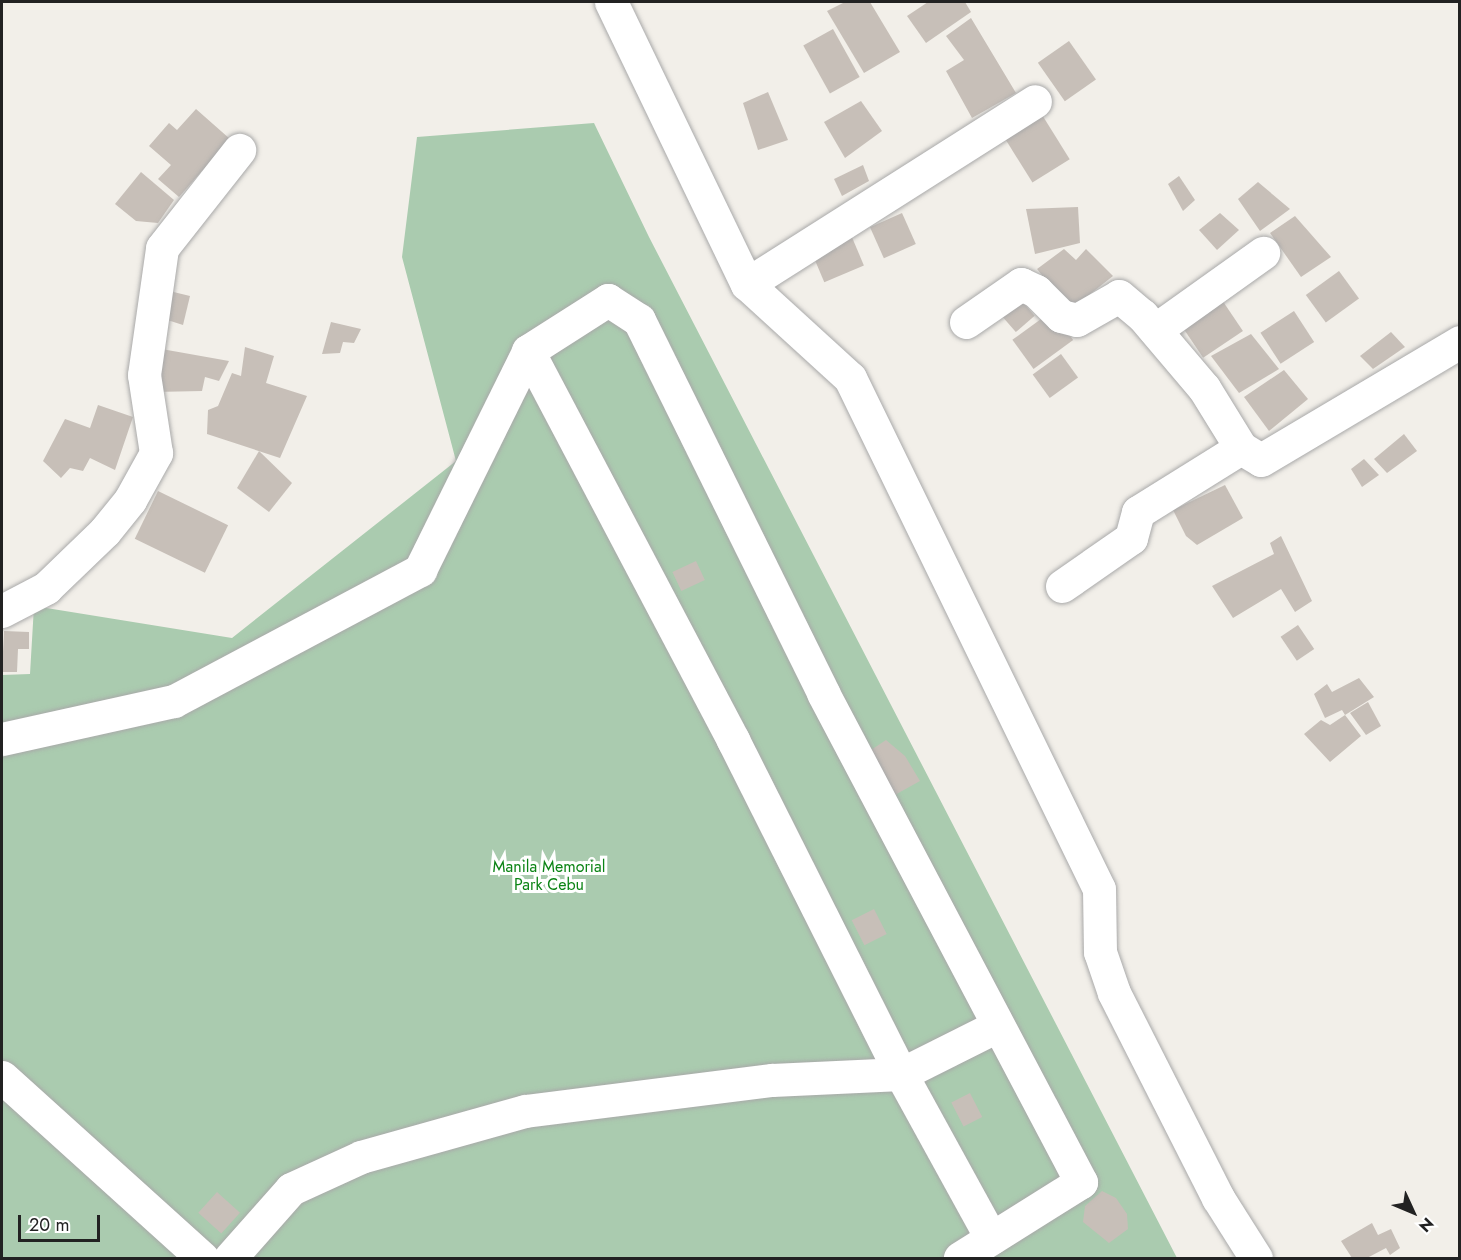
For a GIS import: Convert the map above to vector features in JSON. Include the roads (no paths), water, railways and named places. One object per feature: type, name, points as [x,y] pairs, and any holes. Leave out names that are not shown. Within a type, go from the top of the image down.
[{"type":"street","points":[[611,2],[747,284],[850,378],[1099,889],[1100,952],[1114,993],[1218,1198],[1256,1258]]},
{"type":"street","points":[[747,284],[1035,101]]},
{"type":"street","points":[[2,611],[46,588],[105,531],[130,500],[156,453],[144,375],[162,248],[238,150]]},
{"type":"street","points":[[1155,330],[1263,253]]},
{"type":"street","points":[[966,322],[1021,284],[1036,291],[1061,316],[1077,320],[1119,296],[1155,330],[1204,388],[1241,448],[1261,460],[1460,342]]},
{"type":"street","points":[[2,738],[174,700],[420,570],[528,351],[608,300],[639,320],[823,693],[1081,1182],[960,1258]]},
{"type":"street","points":[[528,351],[716,708],[901,1074],[991,1238]]},
{"type":"street","points":[[1062,586],[1131,538],[1138,512],[1241,448]]},
{"type":"street","points":[[230,1258],[291,1189],[361,1157],[525,1111],[772,1080],[901,1074],[997,1026]]},
{"type":"street","points":[[2,1077],[202,1258]]},
{"type":"park label","name":"Manila Memorial Park Cebu","points":[[549,876]]}]
